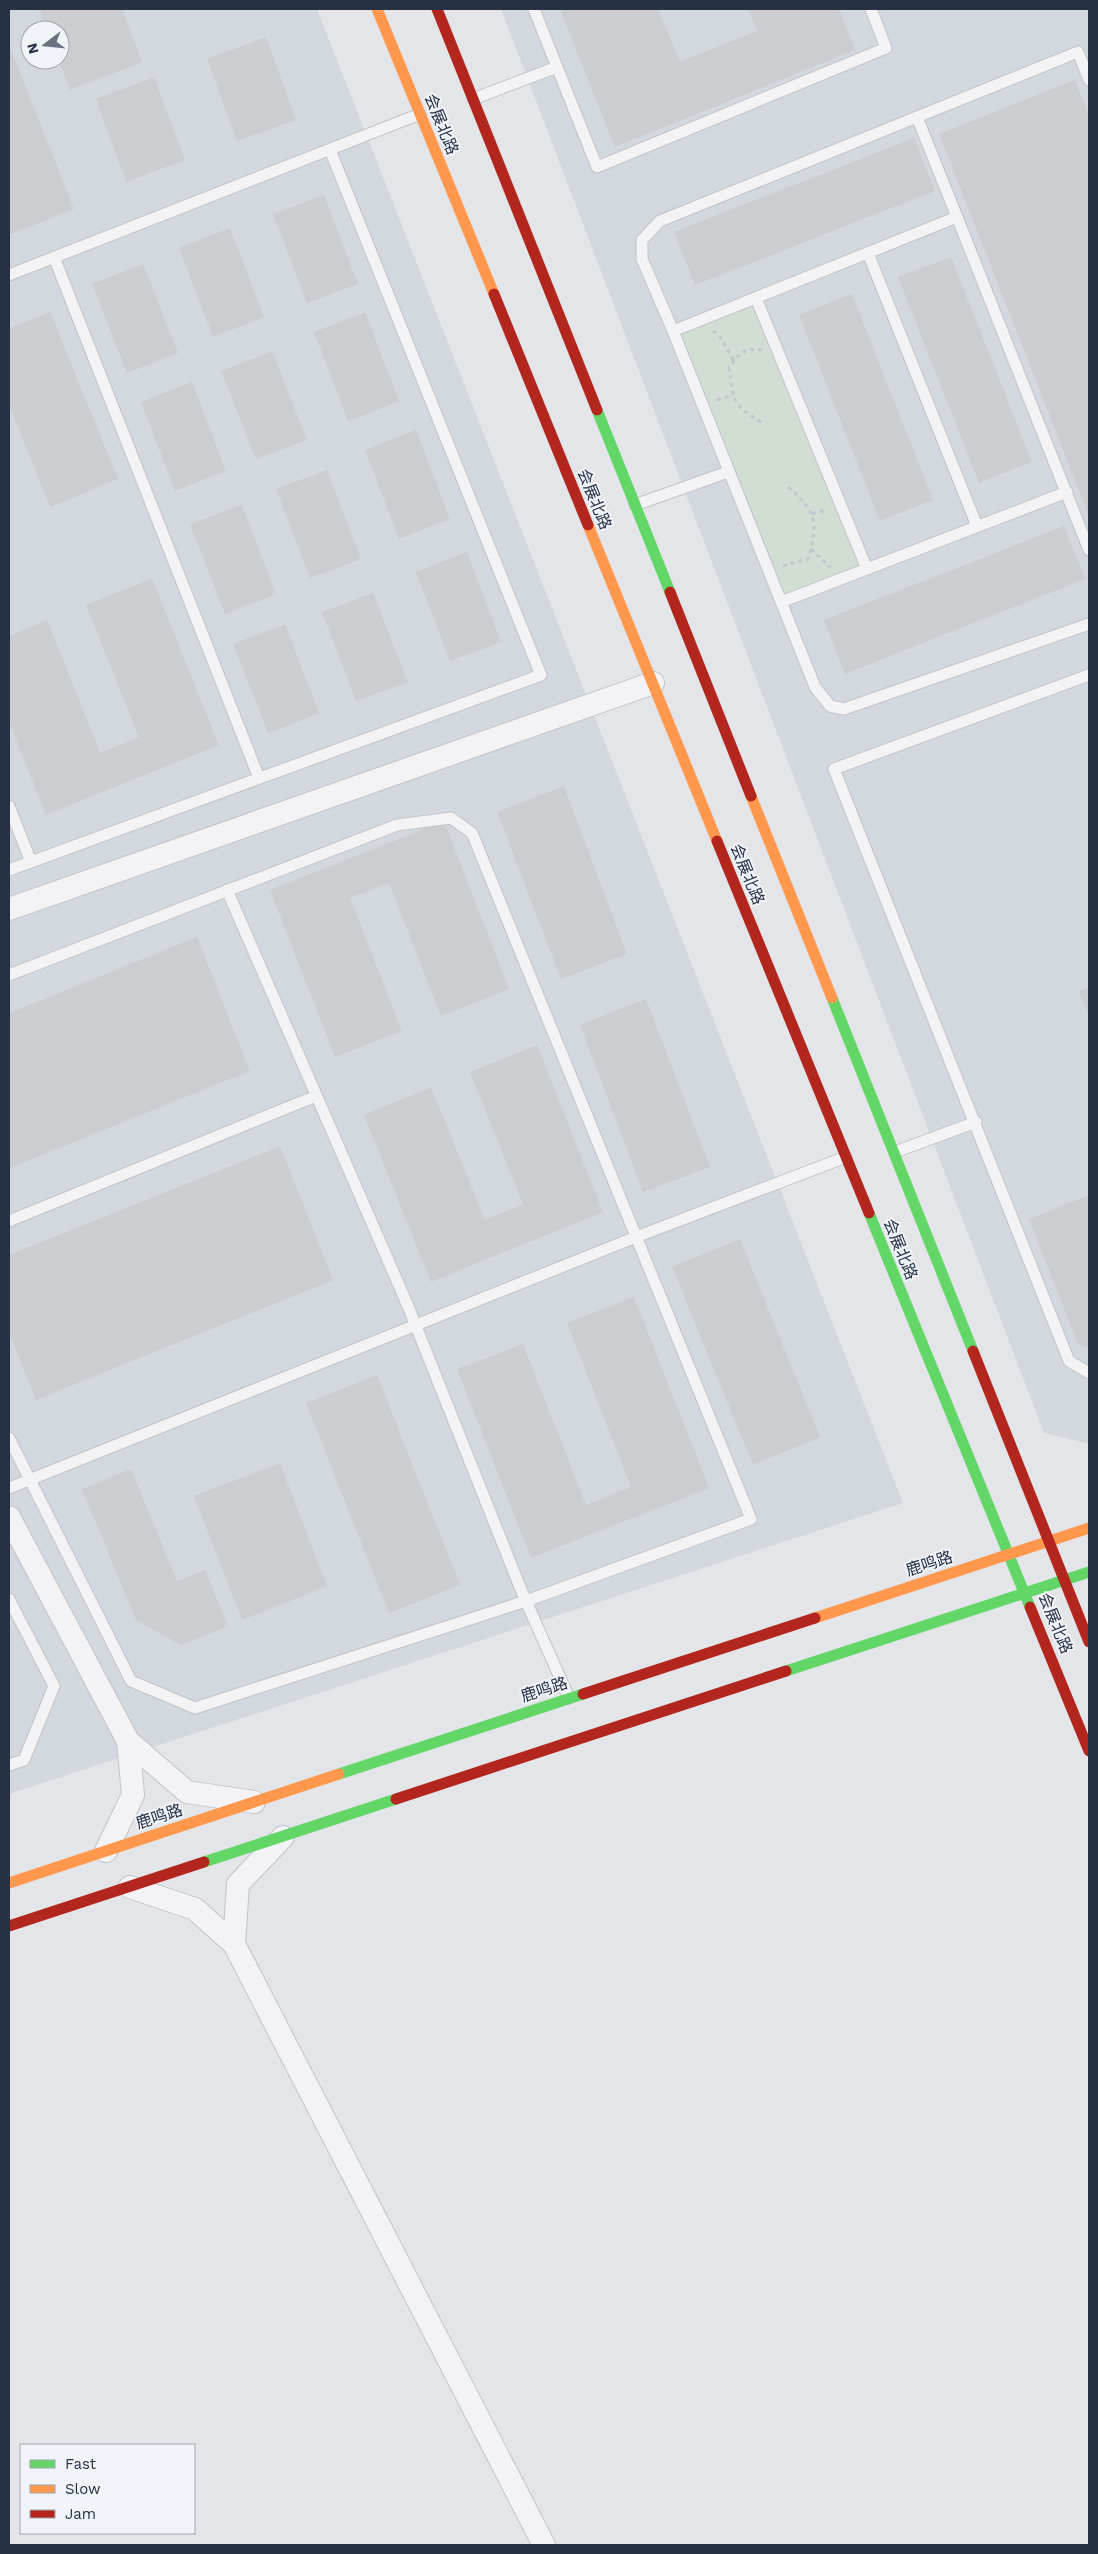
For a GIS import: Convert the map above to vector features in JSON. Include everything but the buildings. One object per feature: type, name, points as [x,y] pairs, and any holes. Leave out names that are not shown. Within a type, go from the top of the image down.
[{"type":"main road","name":"会展北路","points":[[377,9],[1089,1751]]},
{"type":"main road","name":"会展北路","points":[[437,9],[895,1152],[1089,1642]]},
{"type":"main road","name":"鹿鸣路","points":[[9,1882],[1089,1528]]},
{"type":"main road","points":[[9,1926],[1089,1572]]},
{"type":"street","points":[[9,909],[653,683]]},
{"type":"street","points":[[9,1517],[128,1741],[187,1792],[254,1802]]},
{"type":"street","points":[[106,1850],[133,1795],[128,1741]]},
{"type":"street","points":[[234,1944],[238,1884],[283,1837]]},
{"type":"street","points":[[130,1886],[195,1909],[234,1944],[544,2545]]},
{"type":"lane","points":[[534,9],[597,167],[886,48],[871,9]]},
{"type":"lane","points":[[1089,47],[660,221],[642,240],[642,259],[765,564],[815,687],[830,706],[844,709],[1089,624]]},
{"type":"lane","points":[[1078,52],[1089,80]]},
{"type":"lane","points":[[473,99],[557,67]]},
{"type":"lane","points":[[9,275],[420,114]]},
{"type":"lane","points":[[917,117],[1089,550]]},
{"type":"lane","points":[[9,870],[540,675],[330,150]]},
{"type":"lane","points":[[673,332],[957,217]]},
{"type":"lane","points":[[868,252],[977,526]]},
{"type":"lane","points":[[54,257],[259,778]]},
{"type":"lane","points":[[756,298],[867,569]]},
{"type":"lane","points":[[636,505],[728,472]]},
{"type":"lane","points":[[781,602],[1067,492]]},
{"type":"lane","points":[[1089,675],[834,769],[1070,1361],[1089,1373]]},
{"type":"lane","points":[[9,806],[31,862]]},
{"type":"lane","points":[[9,975],[398,825],[450,818],[472,833],[751,1518],[526,1601],[195,1708],[132,1681],[9,1438]]},
{"type":"lane","points":[[227,890],[416,1325],[526,1601],[569,1698]]},
{"type":"lane","points":[[9,1221],[316,1096]]},
{"type":"lane","points":[[895,1152],[976,1122]]},
{"type":"lane","points":[[9,1488],[636,1237],[846,1157]]},
{"type":"lane","points":[[9,1599],[54,1686],[24,1760],[9,1765]]},
{"type":"path","points":[[697,322],[719,335],[734,361]]},
{"type":"path","points":[[761,422],[739,408],[733,395],[730,368],[739,353],[751,348],[769,351],[782,360]]},
{"type":"path","points":[[765,564],[787,567],[808,558],[815,536],[812,512],[804,500],[787,486]]},
{"type":"path","points":[[811,549],[843,578]]},
{"type":"shaded area","points":[[9,9],[317,9],[903,1503],[9,1794]]},
{"type":"shaded area","points":[[501,9],[1089,9],[1089,1444],[1044,1433]]},
{"type":"shaded area","points":[[756,298],[867,569],[781,602],[673,331]]},
{"type":"traffic: fast","points":[[597,410],[670,592]]},
{"type":"traffic: fast","points":[[832,998],[973,1351]]},
{"type":"traffic: fast","points":[[869,1213],[1030,1607]]},
{"type":"traffic: fast","points":[[786,1671],[1089,1572]]},
{"type":"traffic: fast","points":[[339,1774],[583,1694]]},
{"type":"traffic: fast","points":[[204,1862],[396,1799]]},
{"type":"traffic: slow","points":[[377,9],[494,294]]},
{"type":"traffic: slow","points":[[588,525],[717,841]]},
{"type":"traffic: slow","points":[[751,796],[832,998]]},
{"type":"traffic: slow","points":[[815,1618],[1089,1528]]},
{"type":"traffic: slow","points":[[9,1883],[339,1774]]},
{"type":"traffic: jam","points":[[437,9],[597,410]]},
{"type":"traffic: jam","points":[[494,294],[588,525]]},
{"type":"traffic: jam","points":[[670,592],[751,796]]},
{"type":"traffic: jam","points":[[717,841],[869,1213]]},
{"type":"traffic: jam","points":[[973,1351],[1089,1642]]},
{"type":"traffic: jam","points":[[1030,1607],[1089,1751]]},
{"type":"traffic: jam","points":[[583,1694],[815,1618]]},
{"type":"traffic: jam","points":[[396,1799],[786,1671]]},
{"type":"traffic: jam","points":[[9,1926],[204,1862]]}]
